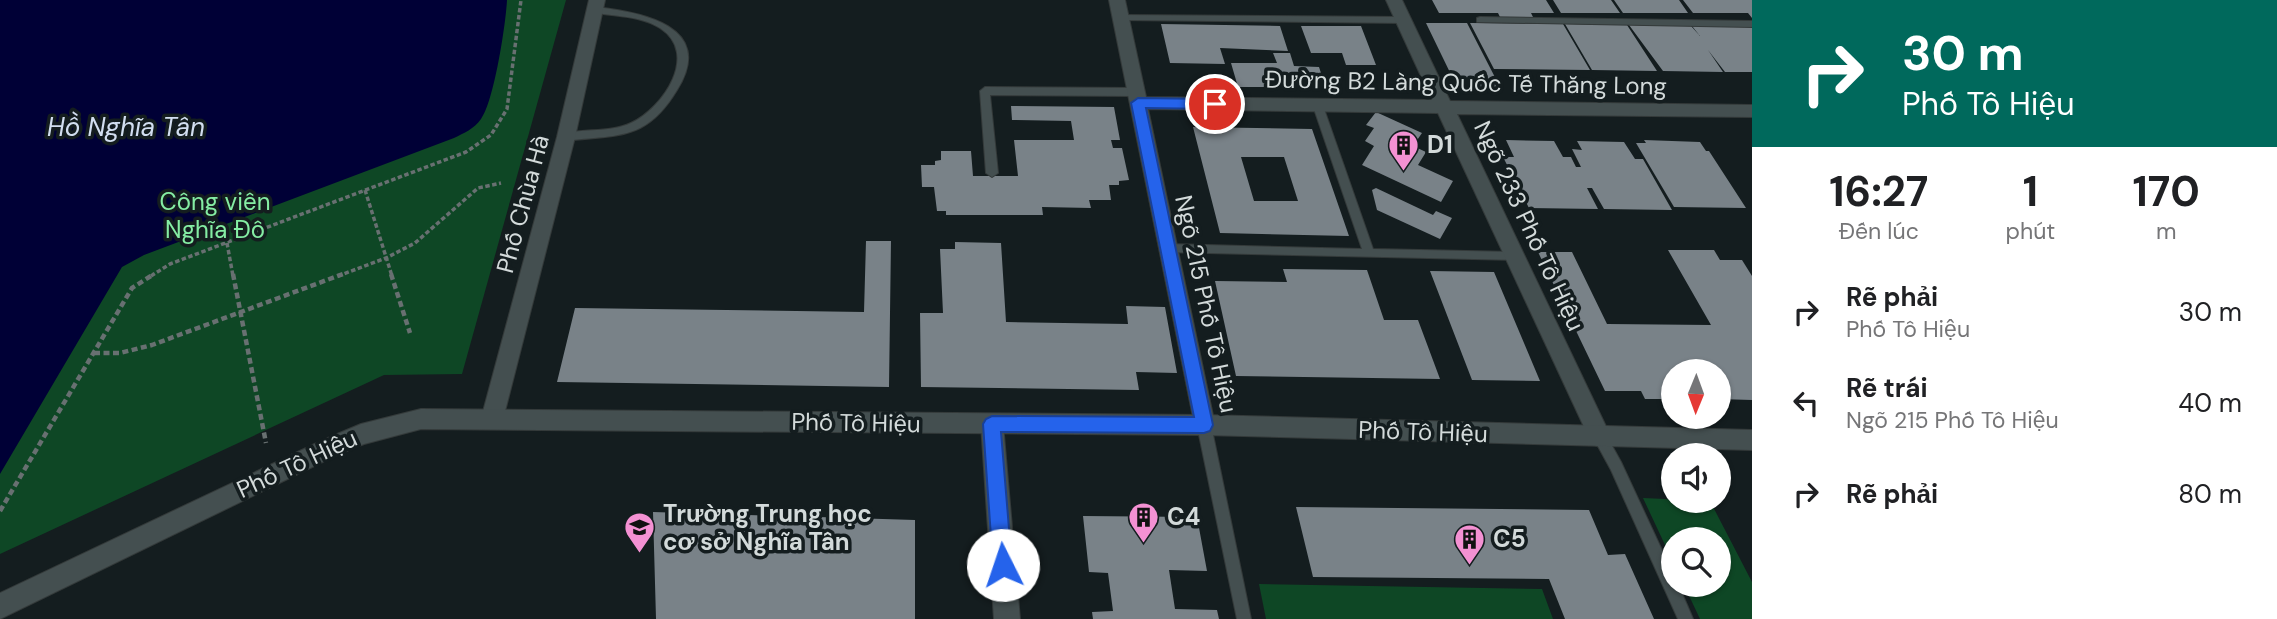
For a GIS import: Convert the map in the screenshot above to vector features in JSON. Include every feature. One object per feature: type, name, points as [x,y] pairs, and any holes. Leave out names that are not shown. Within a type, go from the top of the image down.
[{"type":"street","name":"Ngõ 233 Phố Tô Hiệu","points":[[1394,0],[1600,437]]},
{"type":"street","name":"Phố Chùa Hà","points":[[492,419],[566,137],[596,5]]},
{"type":"street","name":"Ngõ 215 Phố Tô Hiệu","points":[[1119,9],[1204,425]]},
{"type":"street","name":"Đường B2 Làng Quốc Tế Thăng Long","points":[[1137,97],[1318,106],[1752,111]]},
{"type":"street","name":"Phố Tô Hiệu","points":[[0,606],[361,434],[421,419],[1204,425],[1752,440]]},
{"type":"street","points":[[992,424],[1007,619]]},
{"type":"lane","points":[[566,137],[634,126],[658,112],[680,75],[682,50],[674,34],[642,16],[596,5]]},
{"type":"lane","points":[[1119,9],[1403,20]]},
{"type":"lane","points":[[1480,20],[1752,24]]},
{"type":"lane","points":[[992,173],[985,91],[1137,97]]},
{"type":"lane","points":[[1318,106],[1369,253]]},
{"type":"lane","points":[[1168,249],[1514,257]]},
{"type":"lane","name":"Ngõ 215 Phố Tô Hiệu","points":[[1204,425],[1244,619]]},
{"type":"lane","points":[[1600,437],[1686,619]]},
{"type":"path","points":[[0,511],[132,288],[170,264],[466,152],[491,135],[507,109],[521,0]]},
{"type":"path","points":[[93,353],[120,353],[152,345],[386,258],[415,243],[478,188],[501,183]]},
{"type":"path","points":[[365,190],[410,333]]},
{"type":"path","points":[[227,243],[266,443]]},
{"type":"green space","name":"Công viên Nghĩa Đô","points":[[0,0],[566,0],[462,374],[384,375],[0,554]]},
{"type":"green space","points":[[1643,498],[1661,499],[1661,513],[1716,513],[1723,527],[1661,527],[1661,536]]},
{"type":"green space","points":[[1731,542],[1752,582],[1752,619],[1700,619],[1690,597],[1731,597]]},
{"type":"green space","points":[[1259,584],[1542,589],[1553,619],[1266,619]]},
{"type":"water","name":"Hồ Nghĩa Tân","points":[[0,0],[507,0],[495,80],[486,110],[475,125],[454,138],[144,255],[122,267],[0,474]]},
{"type":"building","points":[[1432,0],[1546,0],[1554,13],[1531,13],[1534,19],[1501,19],[1498,13],[1439,13]]},
{"type":"building","points":[[1553,0],[1611,0],[1620,13],[1561,13]]},
{"type":"building","points":[[1614,0],[1679,0],[1688,13],[1623,13]]},
{"type":"building","points":[[1683,0],[1752,0],[1752,18],[1748,13],[1693,13]]},
{"type":"building","points":[[1426,23],[1467,23],[1500,87],[1457,87]]},
{"type":"building","points":[[1470,23],[1563,24],[1590,70],[1494,69]]},
{"type":"building","points":[[1161,24],[1280,26],[1288,51],[1220,48],[1225,64],[1170,63]]},
{"type":"building","points":[[1565,24],[1627,25],[1657,71],[1592,70]]},
{"type":"building","points":[[1629,25],[1691,26],[1700,36],[1692,26],[1752,26],[1752,72],[1725,72],[1708,50],[1723,72],[1663,71]]},
{"type":"building","points":[[1301,26],[1361,26],[1376,65],[1346,65],[1342,53],[1311,53]]},
{"type":"building","points":[[1273,53],[1290,53],[1294,66],[1319,67],[1321,73],[1280,73],[1284,87],[1238,87],[1231,63],[1277,63]]},
{"type":"building","points":[[1011,106],[1114,107],[1120,140],[1111,140],[1113,148],[1122,148],[1129,180],[1119,181],[1119,185],[1109,185],[1111,200],[1089,200],[1091,208],[1042,207],[1043,215],[946,215],[946,211],[937,211],[934,187],[922,187],[921,165],[935,165],[935,161],[941,160],[941,151],[971,151],[973,176],[1018,176],[1014,140],[1074,140],[1071,121],[1012,120]]},
{"type":"building","points":[[1376,112],[1422,133],[1413,146],[1426,152],[1418,165],[1453,181],[1441,202],[1362,165],[1374,146],[1365,141],[1374,128],[1366,125]]},
{"type":"building","points":[[1193,127],[1312,129],[1349,236],[1220,233]],"holes":[[[1241,157],[1284,157],[1298,201],[1254,201]]]},
{"type":"building","points":[[1506,140],[1554,141],[1563,157],[1571,157],[1576,167],[1581,167],[1572,149],[1582,150],[1577,141],[1624,142],[1635,159],[1643,159],[1672,210],[1604,209],[1592,188],[1587,188],[1598,209],[1529,208],[1503,157],[1514,157]]},
{"type":"building","points":[[1644,140],[1700,142],[1706,151],[1709,151],[1746,208],[1674,207],[1636,143],[1646,143]]},
{"type":"building","name":"D1","points":[[1376,188],[1433,215],[1436,211],[1452,218],[1440,239],[1377,210],[1372,190]]},
{"type":"building","points":[[866,241],[891,241],[889,387],[557,382],[575,308],[864,312]]},
{"type":"building","points":[[955,242],[1001,243],[1006,322],[1128,324],[1126,306],[1165,307],[1177,373],[1136,372],[1139,390],[921,387],[920,313],[943,313],[940,249],[955,249]]},
{"type":"building","points":[[1668,250],[1714,250],[1720,260],[1742,260],[1752,276],[1752,400],[1731,399],[1731,359],[1661,359],[1661,399],[1645,399],[1641,391],[1605,391],[1538,252],[1572,252],[1607,324],[1711,325]]},
{"type":"building","points":[[1283,269],[1367,270],[1384,320],[1418,320],[1440,379],[1236,376],[1215,281],[1287,282]]},
{"type":"building","points":[[1430,271],[1494,272],[1540,381],[1472,380]]},
{"type":"building","name":"C5","points":[[1296,507],[1589,510],[1608,555],[1625,554],[1654,619],[1565,619],[1549,579],[1313,577]]},
{"type":"building","points":[[653,512],[915,520],[915,619],[656,619]]},
{"type":"building","name":"C4","points":[[1083,516],[1197,517],[1207,571],[1169,570],[1175,609],[1217,610],[1219,619],[1093,619],[1092,612],[1113,611],[1108,573],[1089,572]]},
{"type":"place","name":"D1","points":[[1404,172]]},
{"type":"place","name":"C4","points":[[1144,544]]},
{"type":"place","name":"Trường Trung học cơ sở Nghĩa Tân","points":[[640,555]]},
{"type":"place","name":"C5","points":[[1470,566]]},
{"type":"route","points":[[1003,565],[992,424],[1204,425],[1138,103],[1215,104]]}]
